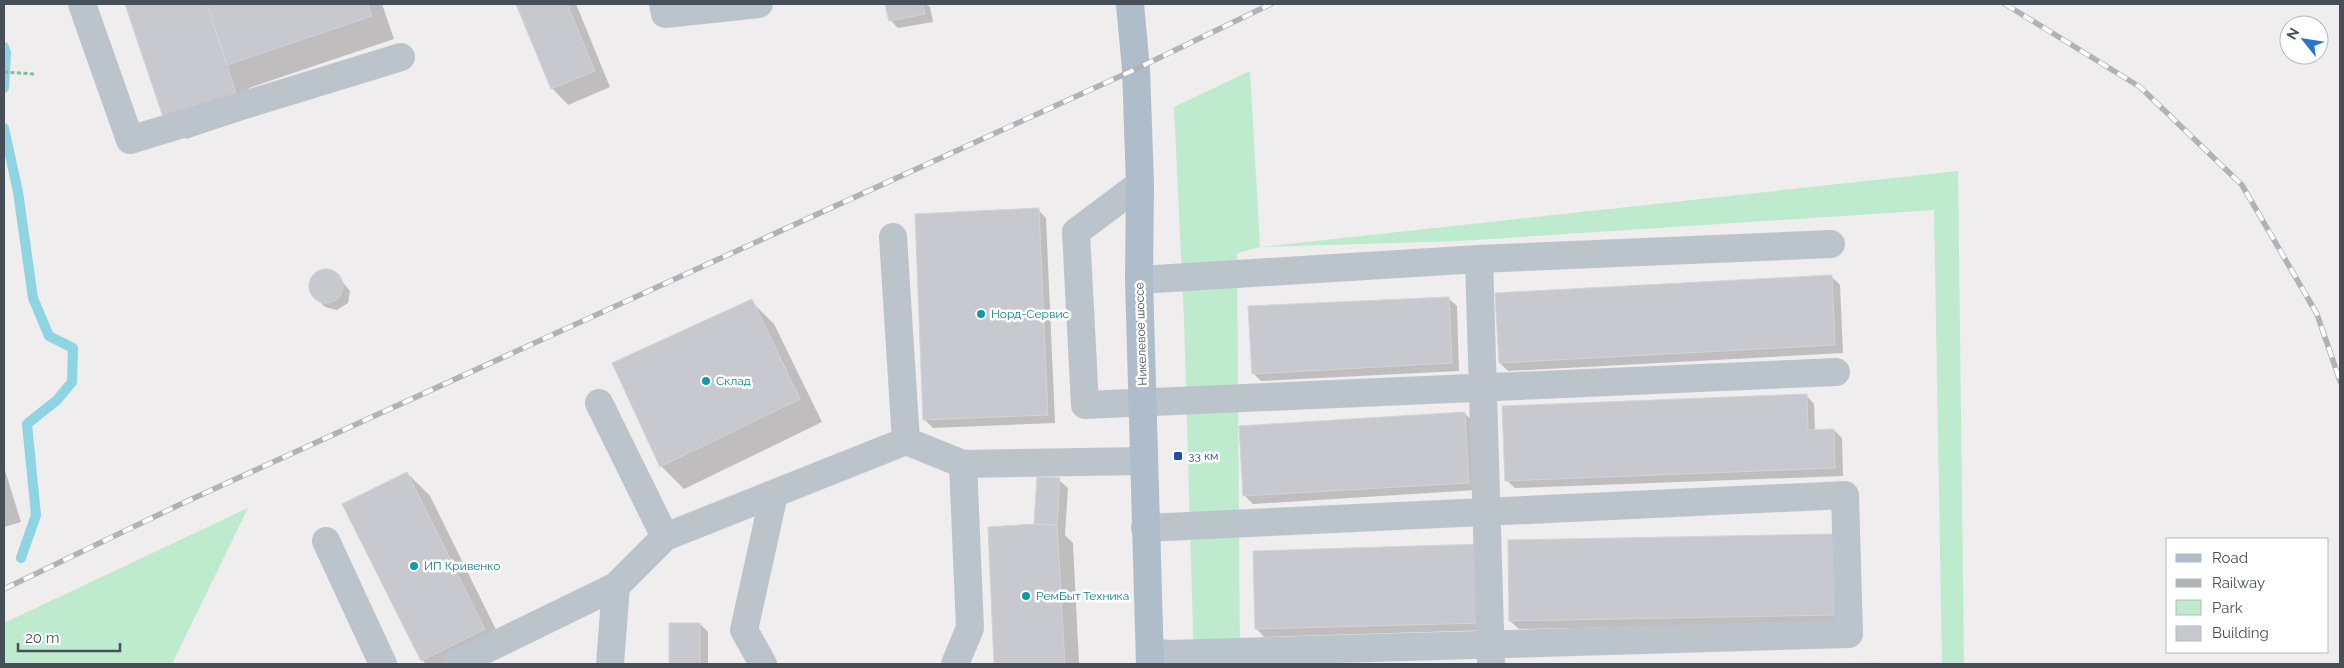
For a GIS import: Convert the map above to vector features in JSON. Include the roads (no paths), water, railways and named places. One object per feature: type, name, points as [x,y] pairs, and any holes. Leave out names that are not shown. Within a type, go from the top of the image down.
[{"type":"main road","name":"Никелевое шоссе","points":[[1130,4],[1136,69],[1140,184],[1139,280],[1150,658]]},
{"type":"lane","points":[[82,4],[130,140],[401,57]]},
{"type":"lane","points":[[663,4],[665,14],[759,4]]},
{"type":"lane","points":[[1140,184],[1076,232],[1085,405],[1836,372]]},
{"type":"lane","points":[[893,237],[906,441]]},
{"type":"lane","points":[[1139,280],[1479,259],[1831,244]]},
{"type":"lane","points":[[1479,259],[1491,654]]},
{"type":"lane","points":[[599,403],[665,538]]},
{"type":"lane","points":[[456,664],[616,586],[665,538],[906,441],[963,464],[1144,461]]},
{"type":"lane","points":[[955,664],[970,628],[963,464]]},
{"type":"lane","points":[[762,664],[744,630],[774,494]]},
{"type":"lane","points":[[1145,528],[1845,495],[1846,505],[1849,634],[1491,654],[1168,654],[1150,658]]},
{"type":"lane","points":[[326,541],[383,664]]},
{"type":"lane","points":[[610,664],[616,586]]},
{"type":"waterway","points":[[4,47],[6,53],[4,88]]},
{"type":"waterway","points":[[4,128],[18,192],[33,298],[49,336],[73,348],[72,382],[57,400],[27,424],[36,515],[21,558]]},
{"type":"railway","points":[[4,589],[181,504],[1136,69],[1271,4]]},
{"type":"railway","points":[[2005,4],[2140,87],[2242,185],[2317,314],[2340,381]]},
{"type":"place","name":"Норд-Сервис","points":[[981,314]]},
{"type":"place","name":"Склад","points":[[706,381]]},
{"type":"place","name":"33 км","points":[[1178,456]]},
{"type":"place","name":"ИП Кривенко","points":[[414,566]]},
{"type":"place","name":"РемБыт Техника","points":[[1026,596]]}]
